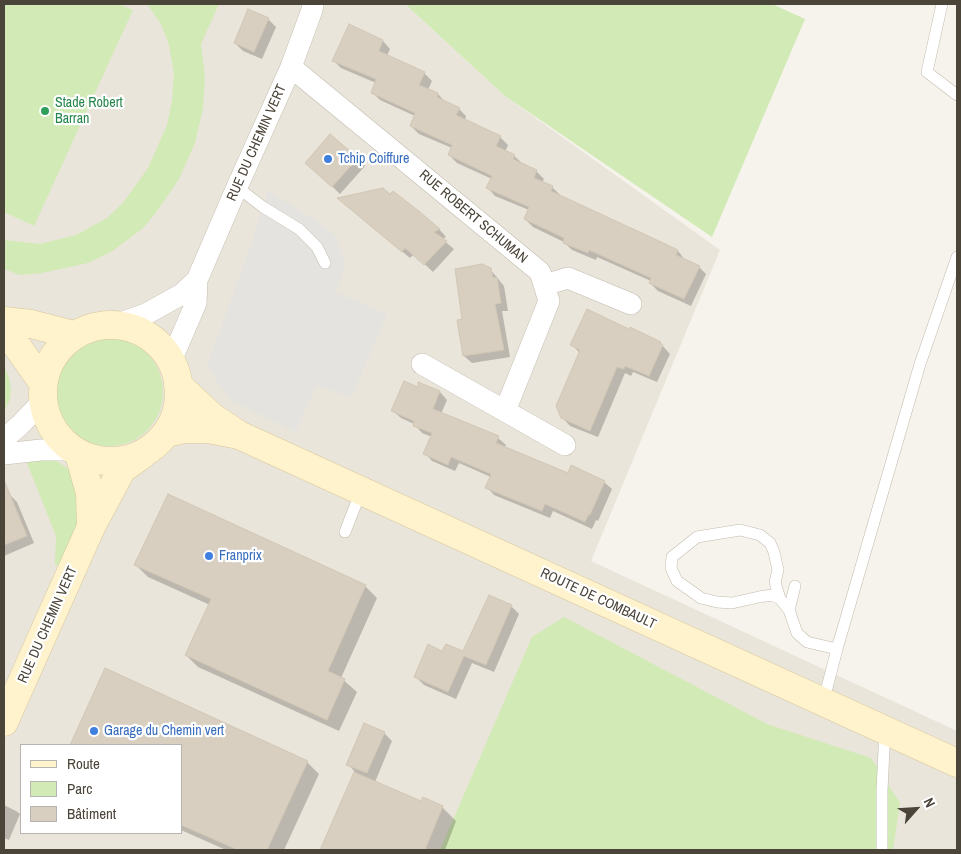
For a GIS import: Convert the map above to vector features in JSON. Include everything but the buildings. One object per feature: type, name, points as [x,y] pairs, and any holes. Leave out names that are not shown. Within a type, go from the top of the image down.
[{"type":"street","name":"RUE DU CHEMIN VERT","points":[[174,373],[196,303],[198,280],[291,67],[313,4]]},
{"type":"street","name":"RUE ROBERT SCHUMAN","points":[[291,67],[540,272],[549,301],[505,411]]},
{"type":"street","points":[[544,285],[568,278],[631,304]]},
{"type":"street","name":"RUE DU CHEMIN VERT","points":[[115,325],[146,314],[182,294],[198,280]]},
{"type":"street","points":[[4,321],[30,324],[74,336]]},
{"type":"street","name":"ROUTE DE COMBAULT","points":[[239,434],[208,429],[184,429],[157,442],[135,457],[114,461],[92,459],[76,452],[58,437],[52,429],[46,415],[43,392],[46,372],[54,356],[74,336],[94,327],[115,325],[132,328],[147,336],[160,347],[174,373],[212,417],[239,434],[957,764]]},
{"type":"street","name":"ROUTE DE COMBAULT","points":[[4,334],[18,346],[43,392]]},
{"type":"street","points":[[422,364],[565,444]]},
{"type":"street","points":[[157,442],[174,418],[178,402],[174,373]]},
{"type":"street","points":[[4,439],[20,426],[43,392]]},
{"type":"street","name":"RUE DU CHEMIN VERT","points":[[4,722],[91,527],[122,469],[157,442]]},
{"type":"street","points":[[4,454],[41,450],[76,452]]},
{"type":"street","name":"RUE DU CHEMIN VERT","points":[[76,452],[90,493],[91,527]]},
{"type":"lane","points":[[942,4],[927,72],[957,95]]},
{"type":"lane","points":[[237,187],[263,207],[299,229],[317,247],[325,264]]},
{"type":"lane","points":[[823,703],[920,364],[957,257]]},
{"type":"lane","points":[[345,532],[361,491]]},
{"type":"lane","points":[[780,599],[772,596],[759,596],[732,603],[701,598],[677,581],[671,568],[672,557],[697,537],[740,530],[760,535],[770,543],[774,552],[778,570],[775,582],[780,599],[789,610],[797,633],[807,642],[837,649]]},
{"type":"lane","points":[[789,610],[796,586]]},
{"type":"lane","points":[[882,850],[885,730]]},
{"type":"shaded area","points":[[4,4],[405,4],[505,96],[720,250],[591,561],[957,731],[957,850],[4,850]]},
{"type":"shaded area","points":[[268,191],[334,234],[343,256],[345,269],[335,292],[387,314],[351,398],[316,385],[296,432],[230,400],[207,366],[250,248]]},
{"type":"green space","name":"Stade Robert Barran","points":[[4,4],[118,4],[133,10],[34,226],[4,212]]},
{"type":"green space","name":"Stade Robert Barran","points":[[147,4],[219,4],[201,44],[205,79],[203,108],[195,143],[179,179],[155,214],[142,229],[111,252],[88,263],[42,273],[20,275],[4,269],[4,240],[40,244],[76,235],[107,218],[123,203],[148,168],[167,125],[174,75],[169,45],[161,24]]},
{"type":"green space","points":[[405,4],[772,4],[805,19],[712,237],[505,96]]},
{"type":"green space","points":[[109,338],[130,342],[147,354],[159,371],[163,392],[159,413],[147,430],[130,442],[109,446],[88,442],[71,430],[59,413],[55,392],[59,371],[71,354],[88,342]]},
{"type":"green space","points":[[4,366],[11,390],[10,399],[4,411]]},
{"type":"green space","points":[[25,458],[56,461],[66,467],[74,476],[79,523],[60,566],[55,565],[56,536]]},
{"type":"green space","points":[[564,617],[767,724],[871,758],[900,803],[893,850],[440,850],[532,637]]},
{"type":"place","name":"Stade Robert Barran","points":[[45,111]]},
{"type":"place","name":"Tchip Coiffure","points":[[328,159]]},
{"type":"place","name":"Franprix","points":[[209,556]]},
{"type":"place","name":"Garage du Chemin vert","points":[[94,731]]}]
